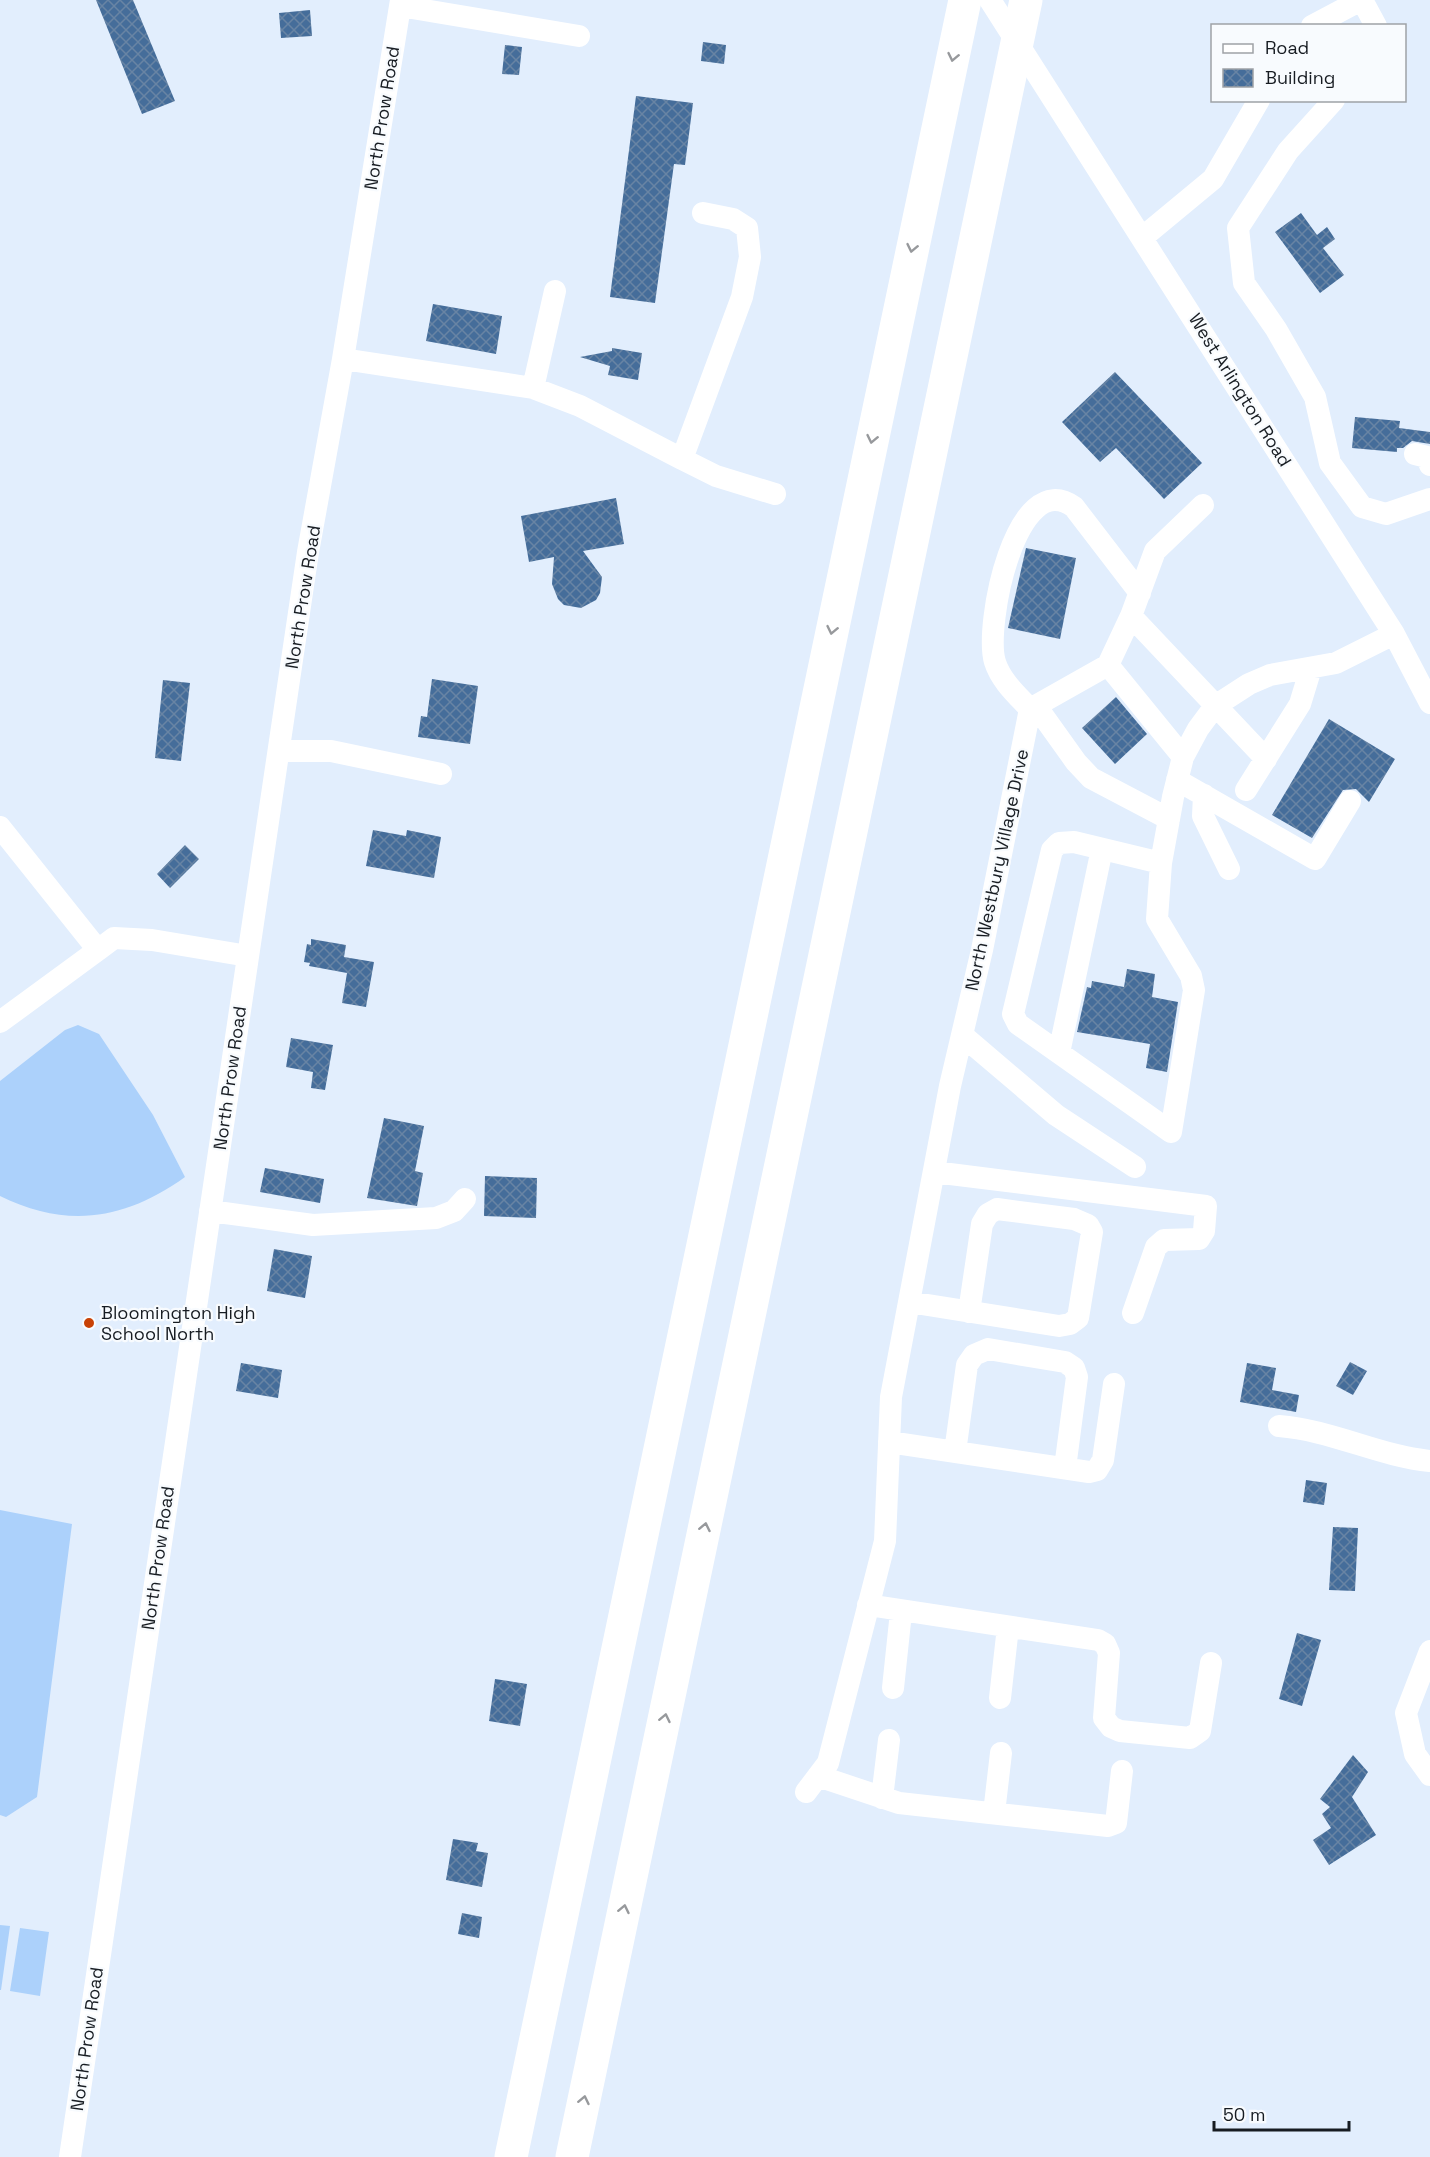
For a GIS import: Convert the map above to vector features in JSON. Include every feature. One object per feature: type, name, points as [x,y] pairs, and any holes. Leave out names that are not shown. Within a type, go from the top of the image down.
[{"type":"highway","points":[[511,2157],[965,0]]},
{"type":"highway","points":[[572,2157],[1026,0]]},
{"type":"street","name":"West Arlington Road","points":[[990,0],[1394,634],[1430,702]]},
{"type":"street","points":[[1316,24],[1361,0],[1375,24]]},
{"type":"street","points":[[401,3],[579,36]]},
{"type":"street","name":"North Prow Road","points":[[70,2157],[308,552],[343,359],[401,3]]},
{"type":"street","points":[[1143,237],[1213,179],[1258,102]]},
{"type":"street","points":[[1332,102],[1288,152],[1238,228],[1244,283],[1276,329],[1315,397],[1330,463],[1362,507],[1386,514],[1430,499]]},
{"type":"street","points":[[682,459],[742,297],[750,257],[747,228],[733,219],[703,213]]},
{"type":"street","points":[[533,388],[555,291]]},
{"type":"street","points":[[343,359],[533,388],[580,406],[716,476],[775,494]]},
{"type":"street","points":[[1140,593],[1074,507],[1058,500],[1046,501],[1035,508],[1009,547],[992,642],[995,661],[1003,680],[1033,708],[1091,778],[1169,819]]},
{"type":"street","points":[[1033,708],[1108,665],[1131,616],[1155,551],[1203,505]]},
{"type":"street","points":[[1131,616],[1266,759]]},
{"type":"street","points":[[1161,863],[1074,843],[1059,843],[1052,850],[1013,1014],[1018,1024],[1171,1132],[1194,990],[1191,976],[1157,919],[1161,863],[1177,780],[1184,757],[1198,729],[1215,706],[1249,684],[1270,675],[1311,668],[1353,657],[1394,634]]},
{"type":"street","points":[[1108,665],[1184,757]]},
{"type":"street","points":[[1246,790],[1300,704],[1311,668]]},
{"type":"street","name":"North Westbury Village Drive","points":[[882,1798],[812,1784],[828,1764],[885,1541],[891,1397],[962,1035],[1033,708]]},
{"type":"street","points":[[279,752],[331,750],[441,774]]},
{"type":"street","points":[[1177,780],[1315,859],[1350,801]]},
{"type":"street","points":[[1204,795],[1203,816],[1229,869]]},
{"type":"street","points":[[0,826],[98,950]]},
{"type":"street","points":[[1059,1053],[1102,849]]},
{"type":"street","points":[[0,1022],[114,938],[152,940],[248,956]]},
{"type":"street","points":[[962,1035],[1056,1115],[1135,1167]]},
{"type":"street","points":[[934,1172],[1206,1206],[1204,1231],[1199,1239],[1192,1241],[1164,1239],[1156,1247],[1133,1313]]},
{"type":"street","points":[[1042,1215],[1045,1186]]},
{"type":"street","points":[[210,1211],[314,1225],[436,1218],[454,1212],[465,1199]]},
{"type":"street","points":[[909,1302],[969,1312],[1059,1326],[1070,1324],[1078,1318],[1092,1232],[1088,1225],[1074,1219],[997,1209],[988,1214],[982,1224],[969,1312]]},
{"type":"street","points":[[955,1452],[967,1365],[974,1355],[988,1349],[1065,1362],[1074,1368],[1077,1377],[1065,1468]]},
{"type":"street","points":[[889,1442],[1089,1472],[1097,1470],[1103,1460],[1113,1384]]},
{"type":"street","points":[[1279,1425],[1340,1437],[1416,1460],[1430,1461]]},
{"type":"street","points":[[868,1605],[901,1612],[1098,1640],[1105,1644],[1109,1653],[1104,1718],[1111,1727],[1120,1731],[1190,1738],[1195,1735],[1200,1731],[1211,1663]]},
{"type":"street","points":[[892,1688],[901,1612]]},
{"type":"street","points":[[999,1698],[1008,1627]]},
{"type":"street","points":[[1430,1651],[1406,1713],[1415,1754],[1430,1775]]},
{"type":"street","points":[[889,1740],[882,1798],[899,1803],[1108,1826],[1116,1823],[1122,1771]]},
{"type":"street","points":[[994,1813],[1001,1753]]},
{"type":"shaded area","points":[[78,1025],[99,1034],[153,1115],[185,1177],[163,1192],[118,1211],[72,1216],[49,1213],[0,1196],[0,1081],[65,1030]]},
{"type":"shaded area","points":[[0,1510],[72,1524],[37,1797],[6,1817],[0,1815]]},
{"type":"shaded area","points":[[0,1925],[10,1926],[1,1990],[0,1990]]},
{"type":"shaded area","points":[[20,1928],[49,1932],[40,1996],[10,1991]]},
{"type":"building","points":[[96,0],[133,0],[175,101],[142,114]]},
{"type":"building","points":[[310,10],[312,36],[281,38],[279,13]]},
{"type":"building","points":[[703,42],[726,45],[724,64],[701,61]]},
{"type":"building","points":[[505,45],[522,47],[519,75],[502,74]]},
{"type":"building","points":[[636,96],[693,103],[685,165],[674,164],[655,303],[610,297]]},
{"type":"building","points":[[1301,213],[1317,235],[1327,227],[1335,239],[1323,248],[1344,275],[1320,293],[1275,232]]},
{"type":"building","points":[[433,304],[502,316],[496,354],[426,341]]},
{"type":"building","points":[[612,348],[642,353],[638,380],[608,375],[610,366],[580,357],[612,351]]},
{"type":"building","points":[[1115,372],[1202,463],[1164,499],[1116,448],[1100,462],[1062,422]]},
{"type":"building","points":[[1355,417],[1400,421],[1399,428],[1430,432],[1430,444],[1412,441],[1403,448],[1397,448],[1397,452],[1352,448]]},
{"type":"building","points":[[616,498],[624,544],[583,551],[602,577],[600,593],[596,600],[581,608],[564,605],[558,599],[552,584],[554,557],[529,562],[521,516]]},
{"type":"building","points":[[1026,548],[1076,558],[1060,639],[1008,628]]},
{"type":"building","points":[[432,679],[478,686],[470,744],[418,737],[421,716],[427,717]]},
{"type":"building","points":[[163,680],[190,683],[181,761],[155,758]]},
{"type":"building","points":[[1116,697],[1147,734],[1115,764],[1082,728]]},
{"type":"building","points":[[1329,719],[1395,759],[1369,802],[1356,789],[1343,790],[1312,838],[1272,815]]},
{"type":"building","points":[[373,830],[406,836],[407,830],[441,837],[434,878],[366,866]]},
{"type":"building","points":[[185,845],[199,859],[170,888],[157,874]]},
{"type":"building","points":[[311,939],[346,945],[344,957],[374,962],[366,1007],[342,1003],[347,973],[309,966],[310,963],[304,962],[307,944],[311,945]]},
{"type":"building","points":[[1127,969],[1155,974],[1152,997],[1178,1002],[1167,1072],[1146,1068],[1150,1044],[1077,1032],[1087,987],[1091,988],[1092,981],[1124,987]]},
{"type":"building","points":[[291,1038],[333,1045],[325,1090],[311,1088],[313,1072],[286,1067]]},
{"type":"building","points":[[384,1118],[424,1126],[415,1171],[423,1173],[417,1206],[367,1198]]},
{"type":"building","points":[[265,1168],[324,1179],[320,1203],[260,1192]]},
{"type":"building","points":[[485,1176],[537,1178],[536,1218],[484,1216]]},
{"type":"building","points":[[274,1249],[312,1256],[305,1298],[267,1291]]},
{"type":"building","points":[[1350,1362],[1367,1371],[1353,1395],[1336,1386]]},
{"type":"building","points":[[241,1363],[282,1370],[278,1398],[236,1391]]},
{"type":"building","points":[[1247,1363],[1276,1368],[1272,1390],[1299,1395],[1296,1412],[1240,1402]]},
{"type":"building","points":[[1306,1480],[1327,1483],[1324,1505],[1303,1502]]},
{"type":"building","points":[[1333,1527],[1358,1528],[1355,1591],[1329,1590]]},
{"type":"building","points":[[1297,1633],[1321,1640],[1302,1706],[1279,1699]]},
{"type":"building","points":[[495,1679],[527,1684],[520,1726],[489,1721]]},
{"type":"building","points":[[1353,1755],[1368,1772],[1352,1797],[1376,1835],[1329,1865],[1313,1840],[1331,1828],[1322,1814],[1330,1807],[1320,1799]]},
{"type":"building","points":[[453,1839],[478,1843],[476,1851],[488,1853],[482,1887],[446,1880]]},
{"type":"building","points":[[462,1913],[482,1917],[479,1938],[458,1934]]},
{"type":"place","name":"Bloomington High School North","points":[[89,1323]]}]
